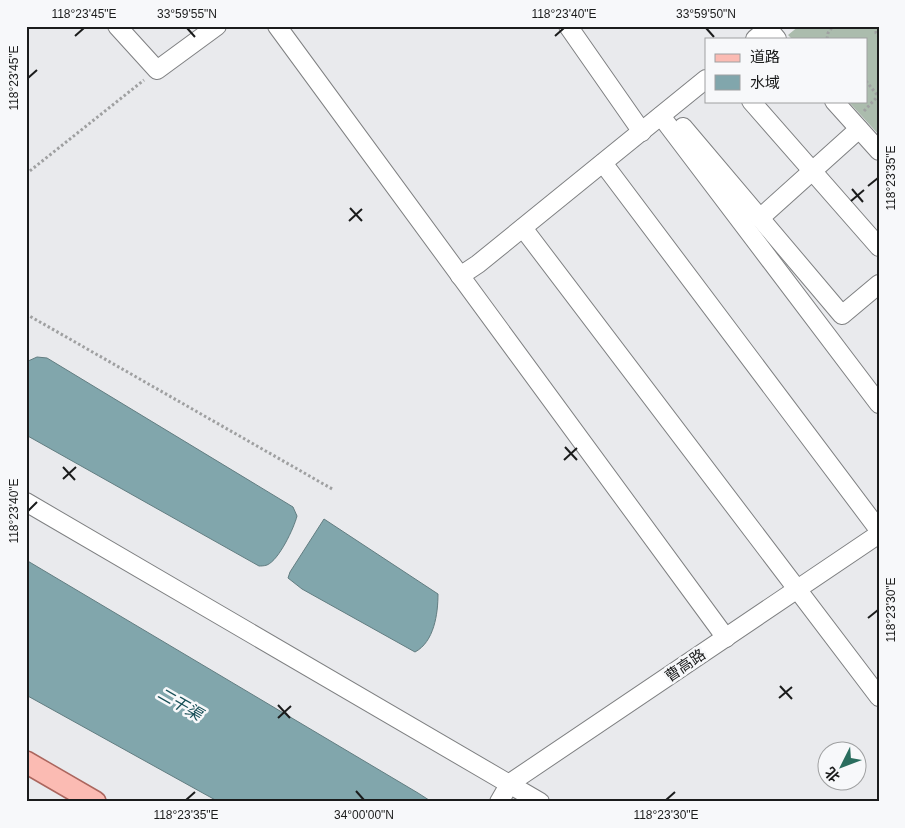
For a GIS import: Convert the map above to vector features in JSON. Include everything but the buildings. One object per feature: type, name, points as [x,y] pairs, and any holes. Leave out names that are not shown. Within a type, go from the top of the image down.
[{"type":"main road","points":[[26,762],[95,802]]},
{"type":"street","points":[[117,26],[157,70],[217,26]]},
{"type":"street","points":[[277,26],[726,638]]},
{"type":"street","points":[[576,30],[642,132]]},
{"type":"street","points":[[460,276],[523,228],[705,80]]},
{"type":"street","points":[[752,102],[879,247]]},
{"type":"street","points":[[835,102],[879,151]]},
{"type":"street","points":[[661,116],[879,404]]},
{"type":"street","points":[[683,127],[842,315],[879,284]]},
{"type":"street","points":[[760,218],[859,129]]},
{"type":"street","points":[[603,163],[879,530]]},
{"type":"street","points":[[523,228],[879,697]]},
{"type":"street","points":[[26,502],[540,802]]},
{"type":"street","name":"曹高路","points":[[499,802],[510,783],[879,534]]},
{"type":"path","points":[[827,38],[833,26]]},
{"type":"path","points":[[876,26],[876,33],[879,37]]},
{"type":"path","points":[[26,174],[157,70]]},
{"type":"path","points":[[868,84],[878,96]]},
{"type":"path","points":[[26,314],[334,490]]},
{"type":"green space","points":[[799,26],[879,26],[879,135],[849,102],[868,102],[868,38],[791,38],[788,35]]},
{"type":"water","points":[[37,357],[47,358],[293,507],[297,516],[285,543],[272,562],[259,566],[26,435],[26,362]]},
{"type":"water","points":[[324,519],[438,594],[436,619],[431,635],[427,642],[415,652],[302,589],[288,578]]},
{"type":"water","name":"二干渠","points":[[26,560],[432,802],[219,802],[26,695]]}]
